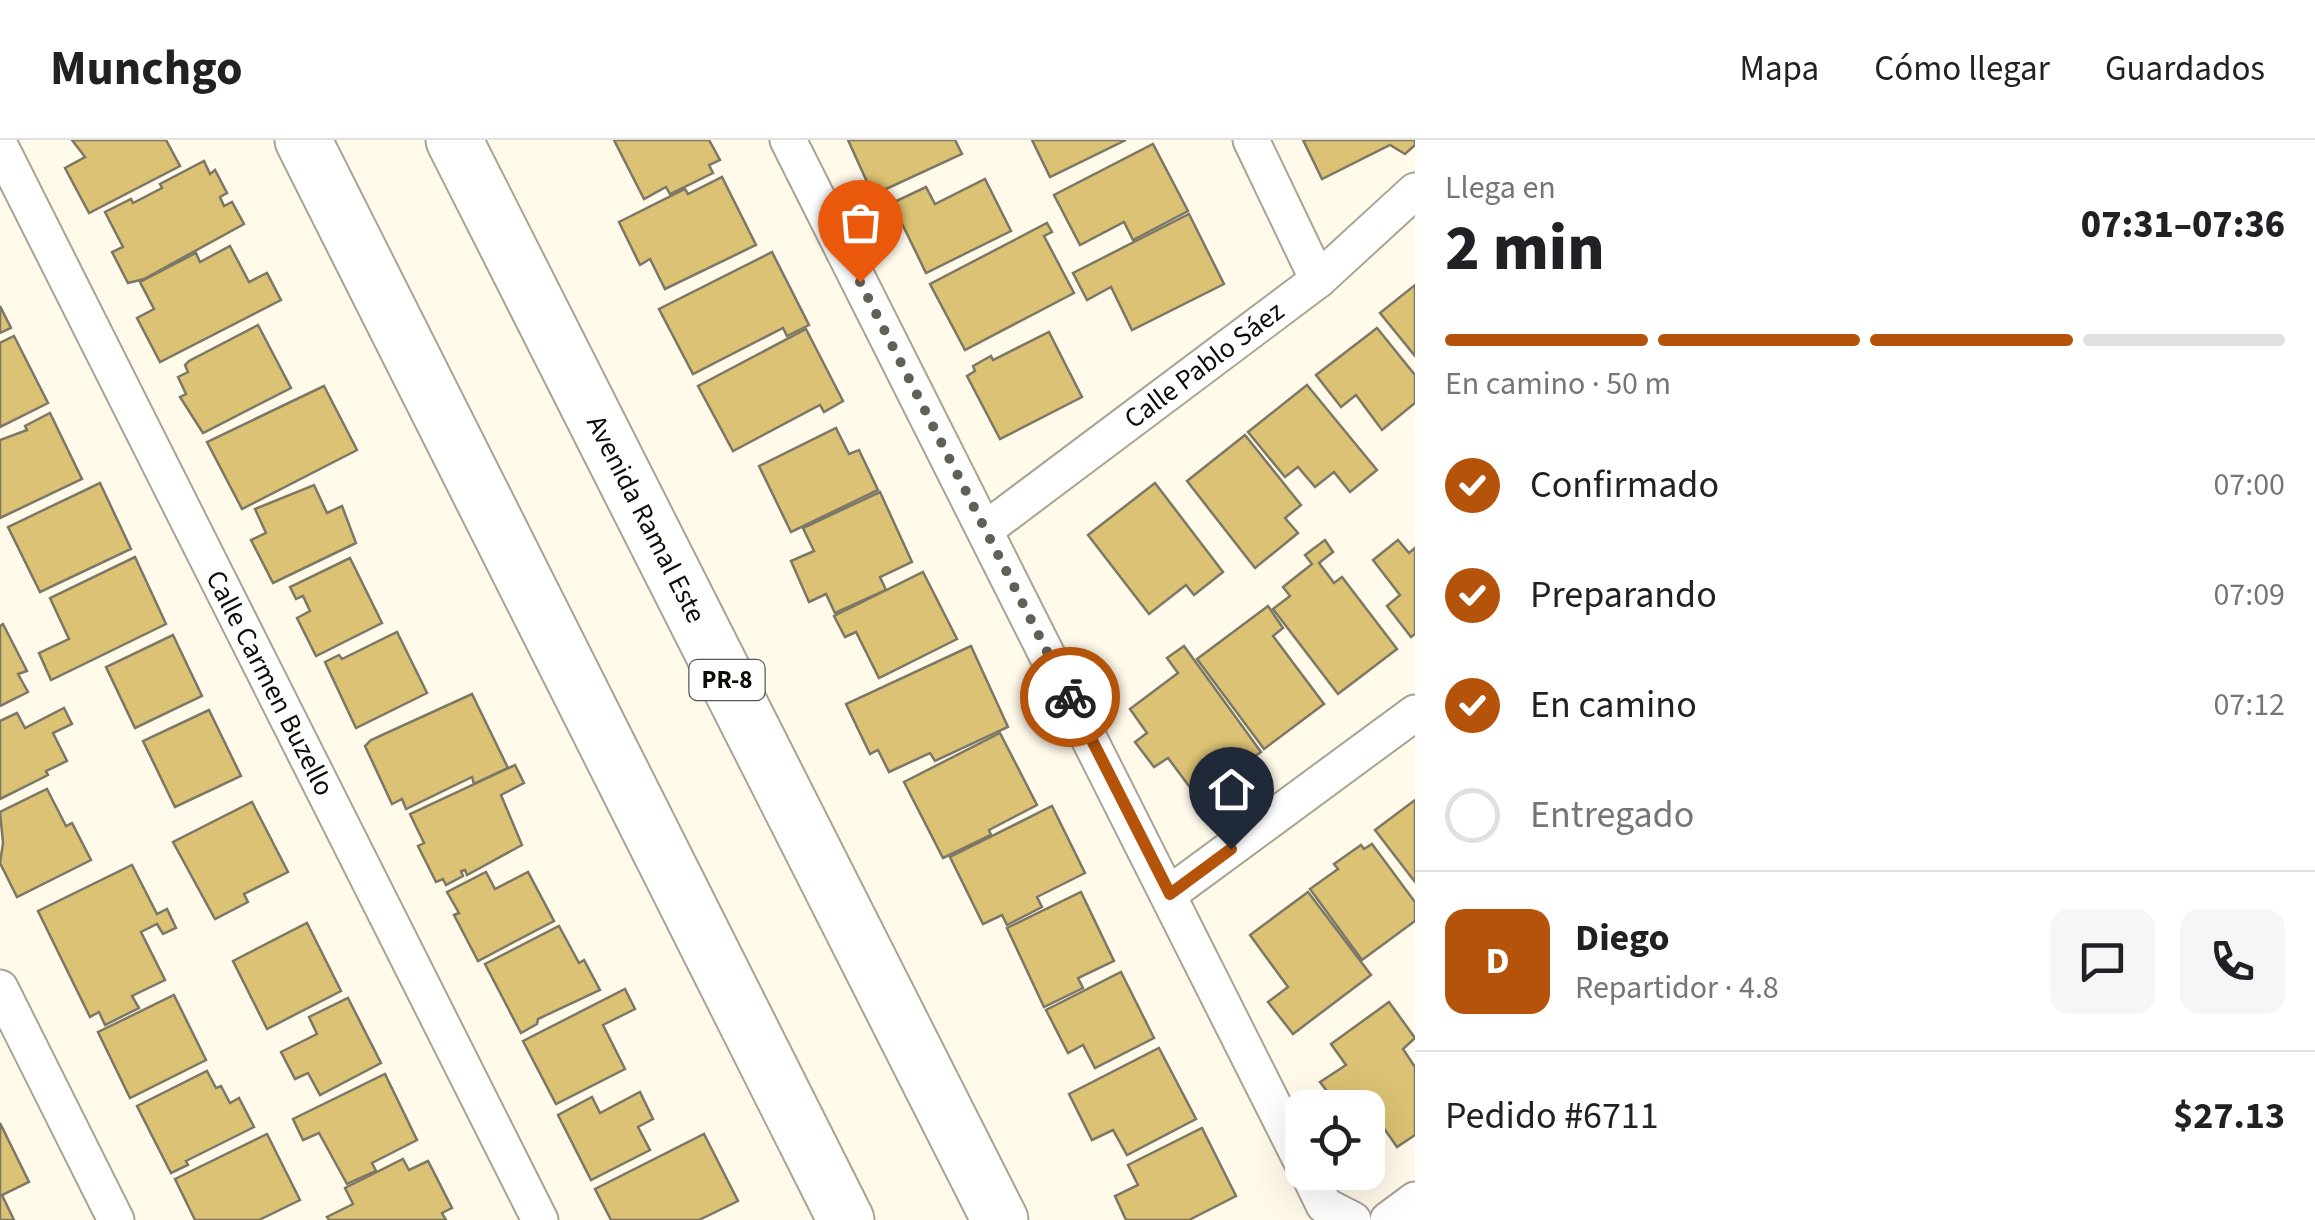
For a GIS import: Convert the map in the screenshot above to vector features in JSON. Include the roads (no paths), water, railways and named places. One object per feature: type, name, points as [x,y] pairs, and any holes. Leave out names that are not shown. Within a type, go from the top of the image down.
[{"type":"main road","points":[[303,140],[846,1220]]},
{"type":"main road","name":"Avenida Ramal Este","points":[[454,140],[1000,1220]]},
{"type":"street","points":[[788,140],[1285,1127]]},
{"type":"street","points":[[1251,140],[1318,280]]},
{"type":"street","name":"Calle Carmen Buzello","points":[[0,146],[540,1220]]},
{"type":"street","name":"Calle Pablo Sáez","points":[[986,529],[1318,280],[1415,191]]},
{"type":"street","points":[[1170,894],[1415,714]]},
{"type":"street","points":[[0,988],[110,1218]]},
{"type":"street","points":[[1317,1190],[1324,1204],[1353,1220]]},
{"type":"street","points":[[1388,1220],[1415,1200]]}]
